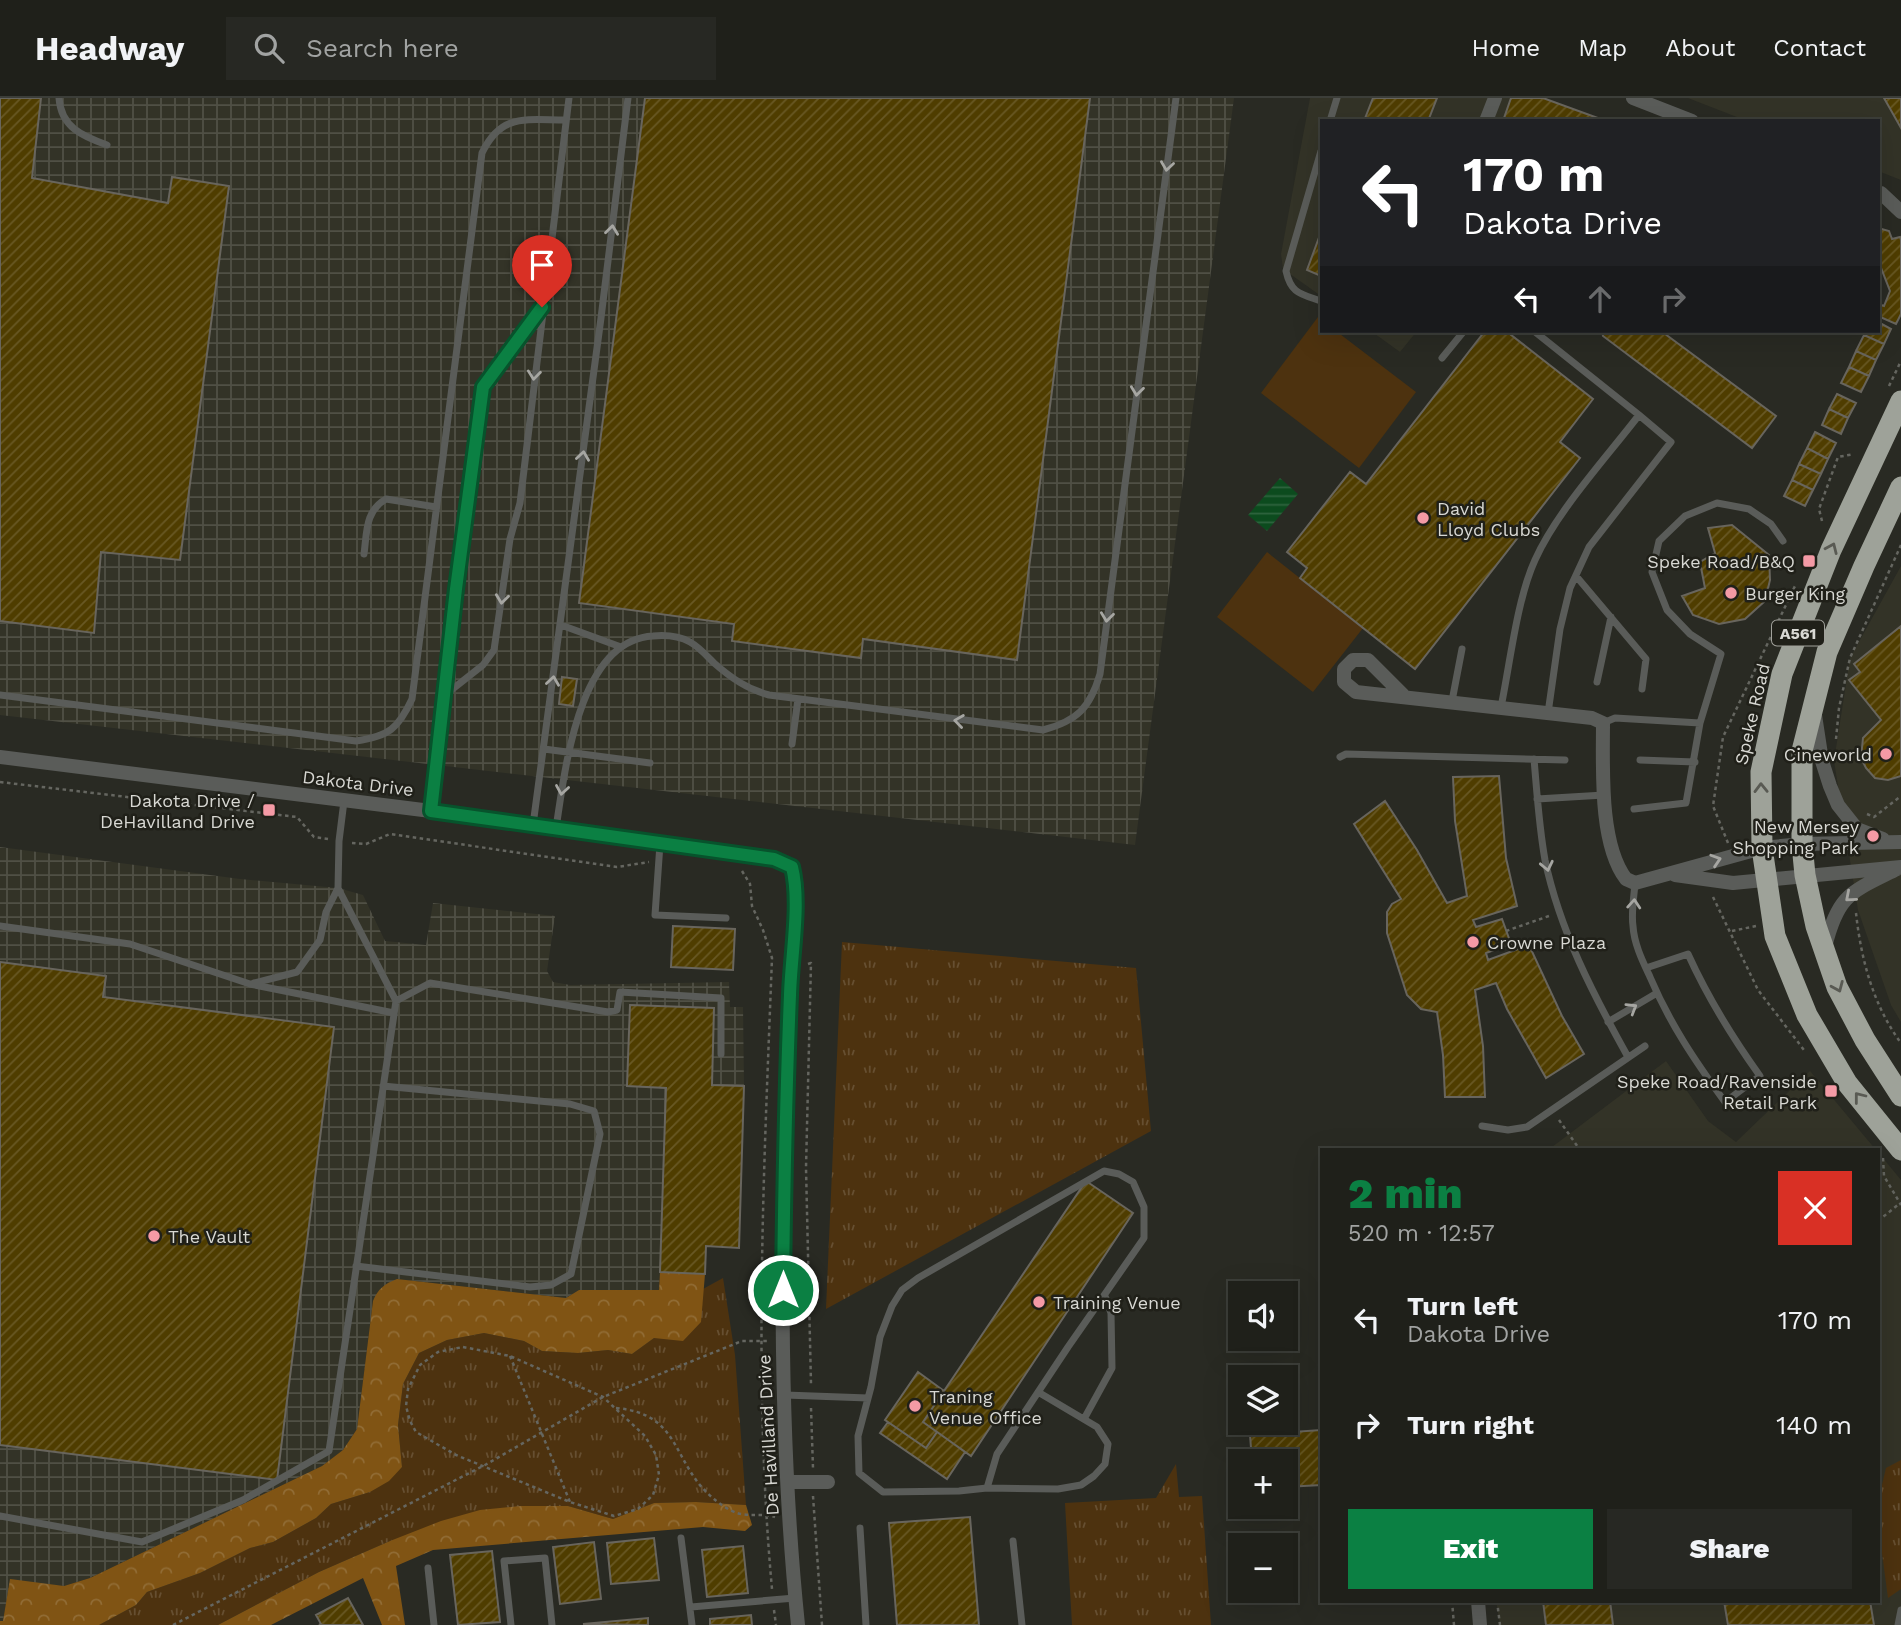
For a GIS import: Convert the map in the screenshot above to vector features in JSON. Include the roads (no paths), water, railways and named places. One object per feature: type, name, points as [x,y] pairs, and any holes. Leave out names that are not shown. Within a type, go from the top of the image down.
[{"type":"highway","name":"Speke Road","points":[[1893,1152],[1847,1083],[1807,1015],[1775,936],[1762,848],[1761,772],[1782,674],[1831,550],[1901,401]]},
{"type":"highway","name":"A561","points":[[1901,487],[1827,652],[1802,751],[1802,844],[1815,926],[1837,987],[1865,1040],[1901,1096]]},
{"type":"street","points":[[1487,119],[1495,98]]},
{"type":"street","points":[[1633,98],[1657,115],[1680,119]]},
{"type":"street","points":[[1880,193],[1901,199]]},
{"type":"street","points":[[1880,194],[1901,212]]},
{"type":"street","points":[[1403,695],[1592,718],[1603,723],[1604,794],[1614,857],[1626,879],[1635,883],[1762,848],[1802,844],[1896,842]]},
{"type":"street","points":[[1814,705],[1822,761],[1838,805],[1857,829],[1896,842]]},
{"type":"street","name":"Dakota Drive","points":[[0,757],[556,828],[774,859],[792,867]]},
{"type":"street","name":"De Havilland Drive","points":[[792,867],[796,884],[784,1159],[783,1342],[798,1625]]},
{"type":"street","points":[[1670,874],[1733,883],[1767,881],[1805,874],[1901,867]]},
{"type":"street","points":[[1824,949],[1832,920],[1845,898],[1901,867]]},
{"type":"street","points":[[1733,883],[1758,894],[1772,914]]},
{"type":"street","points":[[789,1482],[821,1482]]},
{"type":"street","points":[[1478,1603],[1480,1625]]},
{"type":"lane","points":[[59,98],[60,110],[68,125],[81,135],[107,145]]},
{"type":"lane","points":[[445,695],[483,665],[494,650],[510,539],[520,503],[569,98]]},
{"type":"lane","points":[[533,825],[628,98]]},
{"type":"lane","points":[[556,828],[570,752],[588,686],[599,667],[621,647],[645,636],[676,638],[689,642],[737,682],[752,691],[1043,730],[1061,725],[1077,716],[1087,704],[1100,674],[1176,98]]},
{"type":"lane","points":[[1331,119],[1337,98]]},
{"type":"lane","points":[[0,695],[356,741],[380,737],[401,721],[412,699],[482,153],[491,135],[509,122],[565,120]]},
{"type":"lane","points":[[1320,154],[1286,271],[1289,284],[1298,293],[1320,301]]},
{"type":"lane","points":[[431,811],[456,589],[483,387],[542,307]]},
{"type":"lane","points":[[1442,358],[1462,333]]},
{"type":"lane","points":[[1536,333],[1671,442],[1589,547],[1570,589],[1560,629],[1548,713]]},
{"type":"lane","points":[[1501,707],[1522,602],[1534,563],[1549,533],[1639,415]]},
{"type":"lane","points":[[364,554],[368,516],[378,503],[386,499],[436,507]]},
{"type":"lane","points":[[1634,809],[1686,803],[1700,723],[1721,654],[1690,634],[1667,610],[1652,572],[1659,541],[1685,516],[1717,503],[1749,509],[1771,524],[1783,541]]},
{"type":"lane","points":[[1576,576],[1646,659],[1642,689]]},
{"type":"lane","points":[[1597,682],[1611,617]]},
{"type":"lane","points":[[561,625],[621,647]]},
{"type":"lane","points":[[1452,701],[1462,649]]},
{"type":"lane","points":[[792,744],[798,699]]},
{"type":"lane","points":[[1603,723],[1615,719],[1700,723]]},
{"type":"lane","points":[[544,749],[650,763]]},
{"type":"lane","points":[[1340,757],[1346,754],[1565,760]]},
{"type":"lane","points":[[1534,759],[1545,859],[1560,912],[1583,973],[1628,1057]]},
{"type":"lane","points":[[1640,760],[1695,762]]},
{"type":"lane","points":[[1537,799],[1604,794]]},
{"type":"lane","points":[[250,984],[298,972],[320,940],[326,912],[338,888],[339,841],[344,801]]},
{"type":"lane","points":[[660,843],[655,915],[726,918]]},
{"type":"lane","points":[[1635,883],[1633,926],[1646,968],[1684,1046],[1725,1101],[1760,1076],[1730,1035],[1688,954],[1646,968]]},
{"type":"lane","points":[[0,1516],[142,1542],[243,1500],[329,1451],[396,1000],[338,888]]},
{"type":"lane","points":[[0,926],[130,944],[250,984],[394,1013]]},
{"type":"lane","points":[[396,1000],[430,983],[608,1012],[617,1010],[620,992],[721,998],[721,1054]]},
{"type":"lane","points":[[1608,1022],[1657,993]]},
{"type":"lane","points":[[1482,1126],[1508,1130],[1527,1127],[1645,1046]]},
{"type":"lane","points":[[356,1266],[530,1287],[551,1285],[571,1274],[600,1133],[594,1111],[570,1104],[383,1086]]},
{"type":"lane","points":[[987,1488],[997,1454],[1038,1392],[1144,1237],[1144,1206],[1133,1182],[1119,1174],[1104,1171],[918,1278],[902,1290],[892,1306],[880,1337],[858,1436],[859,1473],[883,1492],[987,1488],[1058,1489],[1081,1485],[1105,1464],[1108,1444],[1097,1427],[1038,1392]]},
{"type":"lane","points":[[1084,1419],[1112,1368],[1111,1313],[1105,1296]]},
{"type":"lane","points":[[785,1395],[868,1398]]},
{"type":"lane","points":[[860,1528],[866,1625]]},
{"type":"lane","points":[[681,1538],[692,1625]]},
{"type":"lane","points":[[1013,1541],[1022,1625]]},
{"type":"lane","points":[[511,1625],[505,1560],[545,1558],[552,1625]]},
{"type":"lane","points":[[428,1568],[434,1625]]},
{"type":"lane","points":[[691,1607],[795,1598]]},
{"type":"lane","points":[[1898,1625],[1901,1610]]},
{"type":"place","name":"David Lloyd Clubs","points":[[1423,518]]},
{"type":"place","name":"Speke Road/B&Q","points":[[1809,561]]},
{"type":"place","name":"Burger King","points":[[1731,593]]},
{"type":"place","name":"Cineworld","points":[[1886,754]]},
{"type":"place","name":"Dakota Drive / DeHavilland Drive","points":[[269,810]]},
{"type":"place","name":"New Mersey Shopping Park","points":[[1873,836]]},
{"type":"place","name":"Crowne Plaza","points":[[1473,942]]},
{"type":"place","name":"Speke Road/Ravenside Retail Park","points":[[1831,1091]]},
{"type":"place","name":"The Vault","points":[[154,1236]]},
{"type":"place","name":"Training Venue","points":[[1039,1302]]},
{"type":"place","name":"Traning Venue Office","points":[[915,1406]]}]
